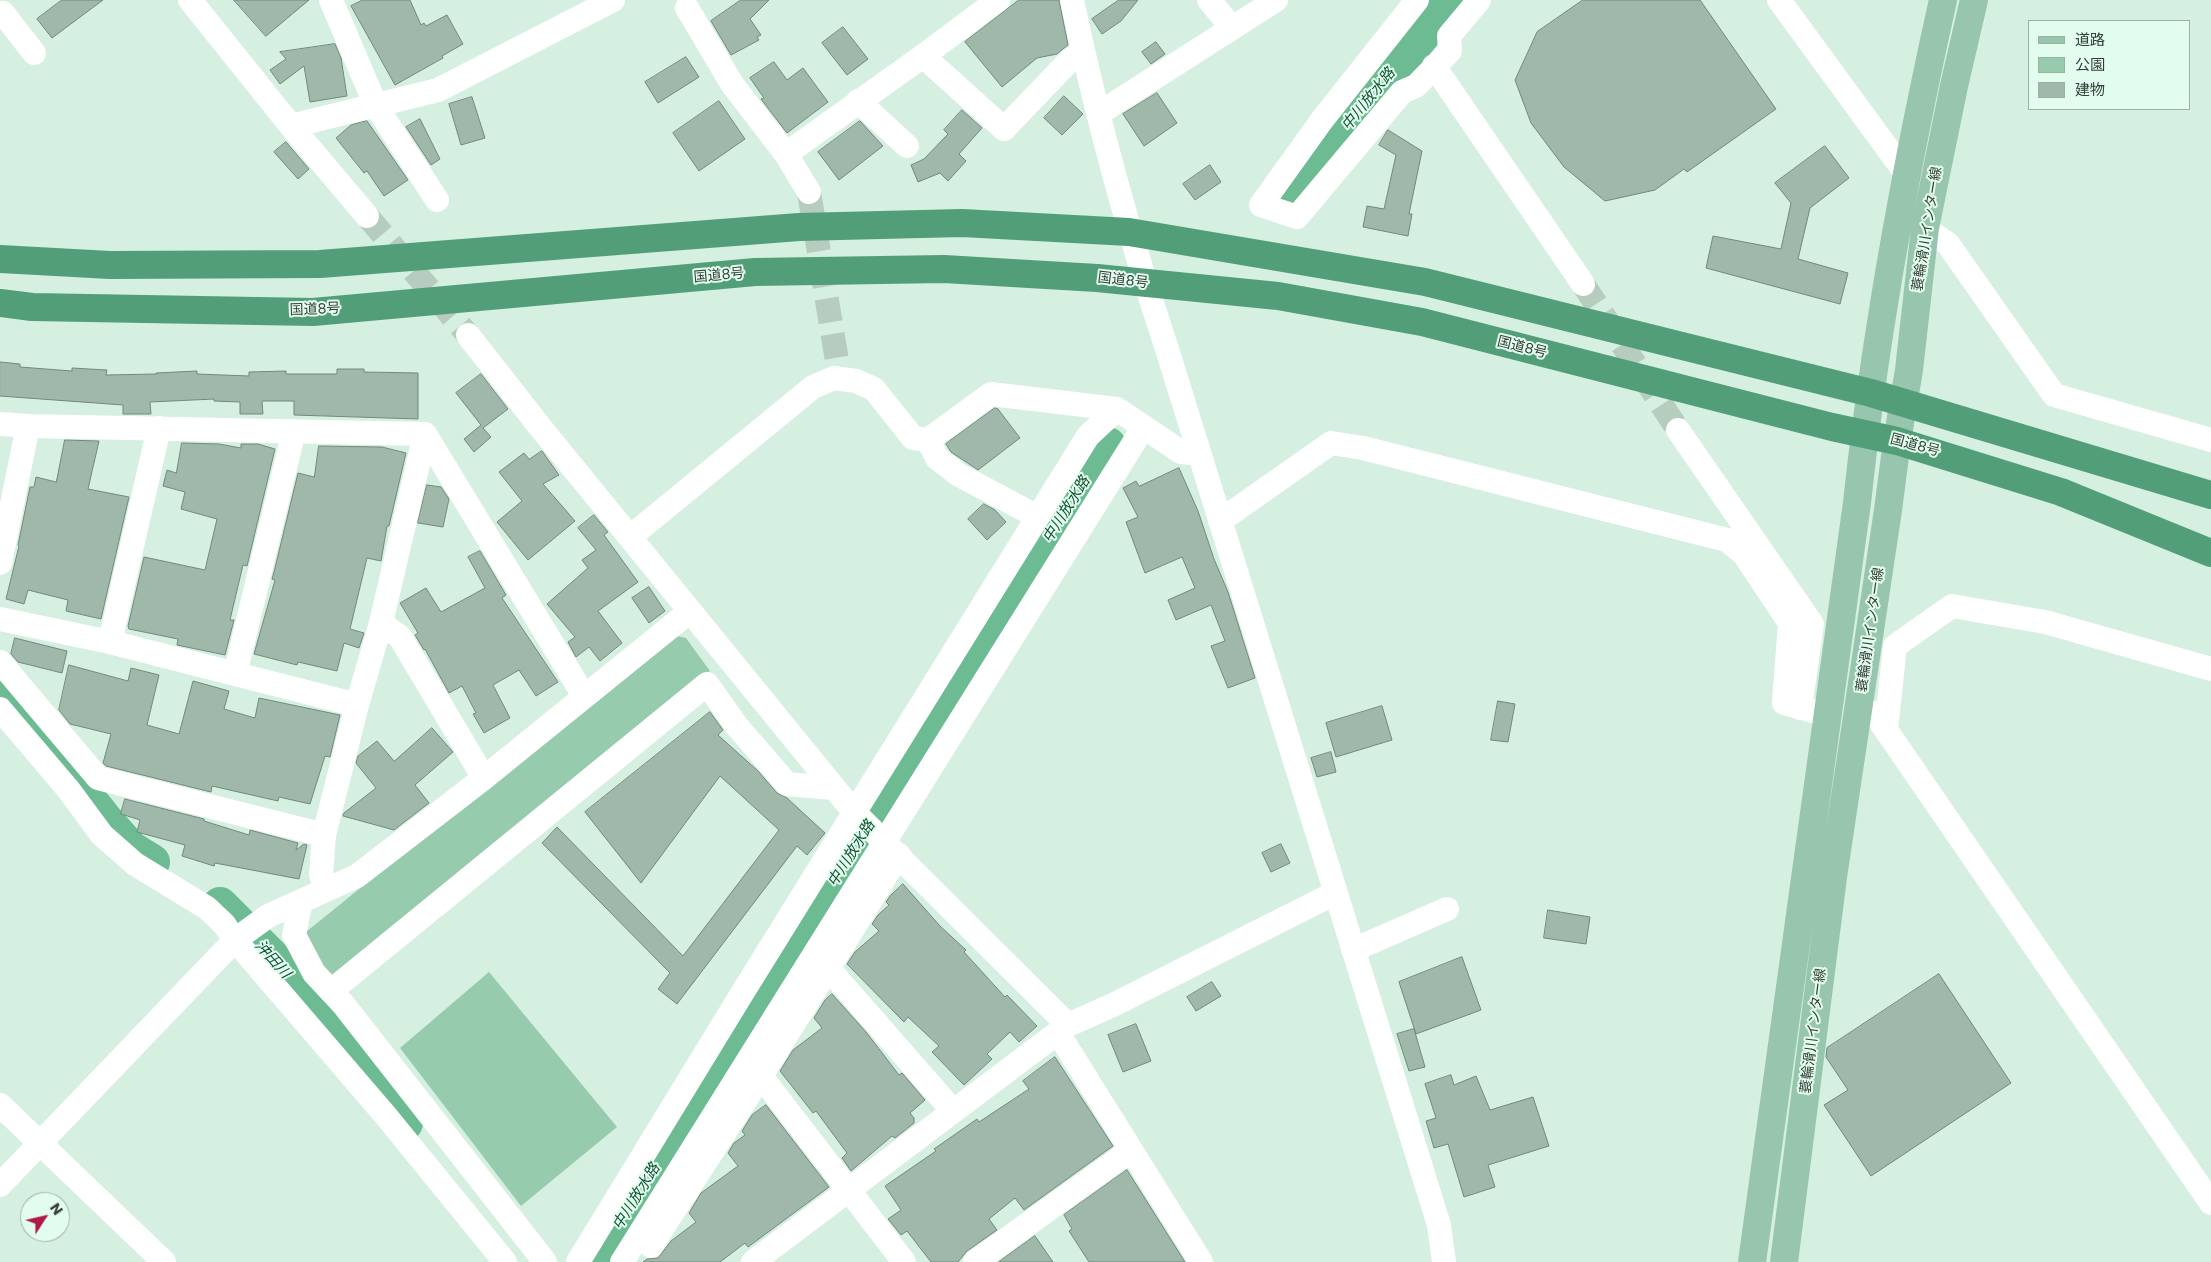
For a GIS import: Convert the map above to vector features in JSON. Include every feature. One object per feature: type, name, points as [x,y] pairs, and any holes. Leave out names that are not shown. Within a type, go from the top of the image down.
[{"type":"highway","points":[[0,259],[110,265],[320,264],[799,226],[962,223],[1129,232],[1424,282],[1871,393],[2211,495]]},
{"type":"highway","name":"国道8号","points":[[0,303],[32,307],[313,312],[755,272],[944,268],[1097,278],[1278,296],[1422,322],[1896,441],[2061,492],[2211,553]]},
{"type":"main road","name":"蓑輪滑川インター線","points":[[1752,1262],[1871,393],[1907,175],[1943,0]]},
{"type":"main road","name":"蓑輪滑川インター線","points":[[1784,1262],[1833,877],[1888,510],[1925,228],[1974,0]]},
{"type":"street","points":[[190,0],[291,126],[367,216]]},
{"type":"street","points":[[331,0],[376,106],[437,200]]},
{"type":"street","points":[[291,126],[438,90],[613,0]]},
{"type":"street","points":[[786,154],[998,0]]},
{"type":"street","points":[[1072,0],[1083,54],[1129,232],[1439,1226],[1447,1260]]},
{"type":"street","points":[[1209,0],[1232,28]]},
{"type":"street","points":[[1098,114],[1276,0]]},
{"type":"street","points":[[1418,0],[1322,120],[1261,205],[1297,217],[1402,92],[1416,86],[1450,51],[1449,36],[1478,0]]},
{"type":"street","points":[[1779,0],[1907,175]]},
{"type":"street","points":[[691,3],[732,84],[786,154],[809,192]]},
{"type":"street","points":[[7,9],[34,53]]},
{"type":"street","points":[[923,56],[1004,129],[1071,59],[1083,54]]},
{"type":"street","points":[[1434,66],[1582,284]]},
{"type":"street","points":[[858,101],[907,146]]},
{"type":"street","points":[[1925,228],[1948,244],[2054,395],[2211,440]]},
{"type":"street","points":[[468,336],[689,612],[856,815],[887,843],[1063,1029],[1130,1151],[1201,1262]]},
{"type":"street","points":[[630,537],[813,387],[834,378],[856,382],[874,389],[914,438],[928,440],[991,394],[1117,409],[1181,452],[1199,454]]},
{"type":"street","points":[[578,1262],[856,815],[1088,436],[1117,409]]},
{"type":"street","points":[[0,424],[425,434]]},
{"type":"street","points":[[0,563],[28,426]]},
{"type":"street","points":[[110,642],[159,428]]},
{"type":"street","points":[[622,1262],[887,843],[1143,428]]},
{"type":"street","points":[[1678,430],[1812,624],[1800,708]]},
{"type":"street","points":[[235,674],[294,432]]},
{"type":"street","points":[[326,890],[321,875],[324,835],[357,705],[381,623],[425,434]]},
{"type":"street","points":[[425,434],[584,696]]},
{"type":"street","points":[[928,440],[937,458],[959,475],[1038,517]]},
{"type":"street","points":[[1220,521],[1331,444],[1364,448],[1727,540],[1744,554],[1790,623],[1784,703],[1827,715]]},
{"type":"street","points":[[1886,730],[1895,646],[1952,606],[2045,622],[2211,669]]},
{"type":"street","points":[[0,1185],[235,940],[268,916],[357,876],[484,778],[689,612]]},
{"type":"street","points":[[0,620],[110,642],[357,705]]},
{"type":"street","points":[[381,623],[400,637],[484,778]]},
{"type":"street","points":[[331,991],[706,684],[730,661]]},
{"type":"street","points":[[0,662],[98,778],[324,835]]},
{"type":"street","points":[[706,684],[736,725],[787,784],[834,788]]},
{"type":"street","points":[[0,709],[68,789],[102,835],[135,864],[207,908],[224,924],[235,940],[386,1116],[505,1262]]},
{"type":"street","points":[[1859,710],[1874,713],[2211,1203]]},
{"type":"street","points":[[641,1262],[828,968],[887,843]]},
{"type":"street","points":[[753,1262],[1063,1029],[1335,893]]},
{"type":"street","points":[[301,901],[294,935],[314,973],[343,1004],[545,1262]]},
{"type":"street","points":[[1353,950],[1447,909]]},
{"type":"street","points":[[828,968],[953,1111]]},
{"type":"street","points":[[761,1076],[849,1188],[904,1262]]},
{"type":"street","points":[[0,1105],[164,1262]]},
{"type":"street","points":[[975,1262],[1130,1151]]},
{"type":"street","points":[[490,1244],[518,1226]]},
{"type":"green space","points":[[673,635],[686,638],[710,671],[329,979],[301,936]]},
{"type":"green space","points":[[489,972],[617,1127],[521,1206],[400,1048]]},
{"type":"building","points":[[62,0],[103,0],[52,38],[37,19]]},
{"type":"building","points":[[234,0],[309,0],[266,36]]},
{"type":"building","points":[[363,0],[410,0],[421,25],[424,23],[426,26],[447,15],[463,44],[442,56],[443,58],[395,85],[351,6]]},
{"type":"building","points":[[741,0],[769,0],[750,19],[761,35],[757,37],[759,40],[731,55],[711,21]]},
{"type":"building","points":[[1019,0],[1059,0],[1068,45],[1057,54],[1037,58],[1002,87],[965,42]]},
{"type":"building","points":[[1119,0],[1138,0],[1121,21],[1102,34],[1092,19]]},
{"type":"building","points":[[1583,0],[1700,0],[1776,109],[1687,172],[1684,169],[1655,190],[1605,201],[1564,167],[1531,123],[1515,80],[1537,32]]},
{"type":"building","points":[[843,27],[868,59],[847,75],[822,43]]},
{"type":"building","points":[[1156,42],[1165,54],[1151,64],[1142,52]]},
{"type":"building","points":[[335,44],[341,58],[347,96],[310,102],[304,66],[280,84],[270,70],[286,59],[280,52]]},
{"type":"building","points":[[686,57],[699,77],[658,103],[645,82]]},
{"type":"building","points":[[774,62],[787,80],[803,68],[828,102],[787,133],[761,99],[764,98],[750,78]]},
{"type":"building","points":[[1157,93],[1177,123],[1144,146],[1123,114]]},
{"type":"building","points":[[1064,96],[1083,114],[1062,135],[1044,118]]},
{"type":"building","points":[[472,97],[485,138],[461,145],[449,104]]},
{"type":"building","points":[[719,101],[745,139],[699,171],[673,133]]},
{"type":"building","points":[[962,110],[982,128],[959,154],[966,161],[948,181],[940,173],[918,182],[911,165],[924,159],[948,134],[944,130]]},
{"type":"building","points":[[420,119],[440,159],[431,165],[406,127]]},
{"type":"building","points":[[367,121],[408,180],[384,196],[367,171],[364,173],[336,138],[351,125]]},
{"type":"building","points":[[860,121],[883,146],[839,180],[818,152]]},
{"type":"building","points":[[1388,130],[1422,151],[1409,214],[1412,214],[1408,236],[1363,227],[1367,206],[1384,209],[1396,155],[1379,145]]},
{"type":"building","points":[[286,142],[309,169],[298,179],[274,152]]},
{"type":"building","points":[[1825,146],[1849,178],[1810,208],[1798,259],[1848,273],[1840,304],[1706,268],[1713,236],[1781,249],[1791,203],[1775,183]]},
{"type":"building","points":[[1210,165],[1221,182],[1195,200],[1183,184]]},
{"type":"building","points":[[0,362],[20,364],[20,367],[72,371],[72,368],[107,370],[106,375],[197,371],[197,374],[249,376],[249,372],[286,371],[286,374],[337,374],[337,369],[364,369],[364,372],[418,373],[418,419],[294,415],[294,401],[262,401],[263,414],[240,414],[240,402],[214,401],[214,399],[150,402],[151,414],[123,414],[123,405],[0,396]]},
{"type":"building","points":[[481,374],[508,409],[483,428],[491,437],[474,452],[464,439],[481,425],[456,393]]},
{"type":"building","points":[[995,408],[998,409],[1020,438],[978,470],[951,452],[946,444]]},
{"type":"building","points":[[65,440],[99,441],[88,489],[129,497],[101,619],[66,611],[68,600],[28,590],[24,604],[6,599],[19,546],[30,487],[34,487],[36,477],[56,482]]},
{"type":"building","points":[[182,443],[219,444],[241,448],[241,444],[258,444],[275,449],[247,566],[243,565],[230,620],[234,620],[225,655],[177,645],[178,639],[129,629],[128,626],[144,557],[205,570],[217,519],[181,509],[185,492],[163,486],[167,470],[176,473]]},
{"type":"building","points":[[319,446],[382,447],[406,453],[389,526],[387,526],[381,561],[367,558],[350,629],[364,633],[359,648],[344,643],[337,671],[298,662],[297,665],[254,654],[275,580],[272,579],[298,473],[314,477]]},
{"type":"building","points":[[542,451],[559,475],[543,484],[575,521],[528,560],[497,522],[522,501],[499,472],[524,453],[529,459]]},
{"type":"building","points":[[1179,468],[1198,511],[1214,559],[1228,592],[1255,678],[1228,688],[1211,646],[1225,641],[1211,605],[1176,620],[1168,600],[1195,588],[1182,557],[1145,573],[1126,522],[1138,517],[1123,488],[1136,481],[1139,486]]},
{"type":"building","points":[[427,485],[441,487],[449,499],[443,527],[418,523]]},
{"type":"building","points":[[984,504],[995,510],[1006,522],[987,540],[968,519]]},
{"type":"building","points":[[594,515],[608,532],[604,535],[638,582],[598,611],[622,643],[600,661],[589,647],[576,657],[568,642],[575,637],[547,604],[588,568],[582,560],[596,550],[578,528]]},
{"type":"building","points":[[480,551],[506,595],[502,598],[558,682],[536,696],[519,670],[493,685],[510,718],[484,733],[473,714],[476,713],[462,686],[449,693],[425,649],[415,635],[418,633],[400,603],[426,588],[441,612],[485,588],[468,557]]},
{"type":"building","points":[[649,587],[665,611],[649,623],[632,598]]},
{"type":"building","points":[[15,638],[67,651],[62,673],[18,662],[11,654]]},
{"type":"building","points":[[69,665],[128,681],[131,668],[159,675],[147,725],[179,734],[193,681],[229,691],[224,709],[255,718],[259,698],[340,715],[330,757],[325,756],[310,804],[279,797],[278,801],[212,786],[211,792],[106,766],[103,763],[111,734],[70,724],[59,710]]},
{"type":"building","points":[[1498,701],[1515,704],[1508,742],[1491,740]]},
{"type":"building","points":[[1382,706],[1392,740],[1336,757],[1326,723]]},
{"type":"building","points":[[710,712],[723,730],[718,735],[758,771],[777,793],[787,798],[825,833],[807,855],[797,846],[677,1004],[658,989],[670,973],[542,843],[557,827],[683,956],[779,830],[720,776],[641,883],[585,812]]},
{"type":"building","points":[[432,728],[453,752],[415,785],[429,803],[394,830],[343,816],[344,813],[376,788],[356,763],[358,756],[377,741],[394,761]]},
{"type":"building","points":[[1331,752],[1336,772],[1317,777],[1311,758]]},
{"type":"building","points":[[125,799],[204,819],[204,821],[249,835],[250,830],[298,843],[296,850],[304,844],[307,845],[299,879],[215,863],[214,866],[182,856],[185,845],[137,832],[140,820],[121,814]]},
{"type":"building","points":[[1281,844],[1290,863],[1271,872],[1262,853]]},
{"type":"building","points":[[903,884],[940,926],[966,950],[964,952],[1005,997],[1007,995],[1037,1026],[1019,1042],[1010,1032],[987,1054],[992,1059],[964,1085],[932,1052],[939,1046],[908,1017],[904,1022],[847,964],[855,952],[879,931],[872,924],[878,915],[889,905],[886,902],[890,896]]},
{"type":"building","points":[[1548,910],[1590,917],[1586,944],[1544,938]]},
{"type":"building","points":[[1462,957],[1481,1010],[1416,1034],[1399,982]]},
{"type":"building","points":[[1939,974],[2011,1083],[1871,1176],[1824,1105],[1848,1090],[1826,1057],[1827,1048]]},
{"type":"building","points":[[1212,982],[1221,996],[1196,1011],[1187,997]]},
{"type":"building","points":[[832,994],[866,1032],[899,1075],[902,1073],[925,1100],[910,1113],[914,1118],[914,1123],[895,1138],[892,1136],[851,1171],[842,1158],[847,1153],[816,1111],[813,1113],[780,1071],[793,1050],[822,1028],[814,1018],[825,1000]]},
{"type":"building","points":[[1136,1024],[1151,1061],[1123,1072],[1108,1035]]},
{"type":"building","points":[[1414,1029],[1425,1067],[1409,1071],[1397,1034]]},
{"type":"building","points":[[1055,1057],[1113,1146],[1024,1210],[1015,1198],[989,1219],[997,1230],[967,1251],[958,1262],[931,1262],[907,1231],[901,1235],[888,1219],[901,1210],[885,1186],[936,1151],[934,1149],[977,1119],[979,1122],[1029,1089],[1023,1081]]},
{"type":"building","points":[[1451,1075],[1454,1085],[1476,1076],[1490,1110],[1533,1097],[1549,1146],[1488,1165],[1495,1187],[1464,1197],[1448,1144],[1434,1148],[1426,1121],[1436,1118],[1425,1084]]},
{"type":"building","points":[[766,1105],[829,1187],[748,1247],[745,1243],[720,1262],[643,1262],[647,1259],[658,1258],[671,1241],[696,1222],[689,1213],[701,1193],[738,1166],[728,1153],[734,1143],[745,1135],[742,1131],[752,1115]]},
{"type":"building","points":[[1127,1170],[1185,1262],[1089,1262],[1069,1231],[1072,1229],[1064,1215]]},
{"type":"building","points":[[1035,1236],[1053,1262],[999,1262]]},
{"type":"waterway","name":"中川放水路","points":[[1287,199],[1451,0]]},
{"type":"waterway","name":"中川放水路","points":[[596,1262],[1108,445]]},
{"type":"waterway","name":"沖田川","points":[[0,688],[106,821],[131,849],[152,862]]},
{"type":"waterway","name":"沖田川","points":[[220,905],[272,957],[405,1123]]},
{"type":"tunnel","points":[[809,192],[840,379]]},
{"type":"tunnel","points":[[367,216],[468,335]]},
{"type":"tunnel","points":[[1583,284],[1678,430]]}]
